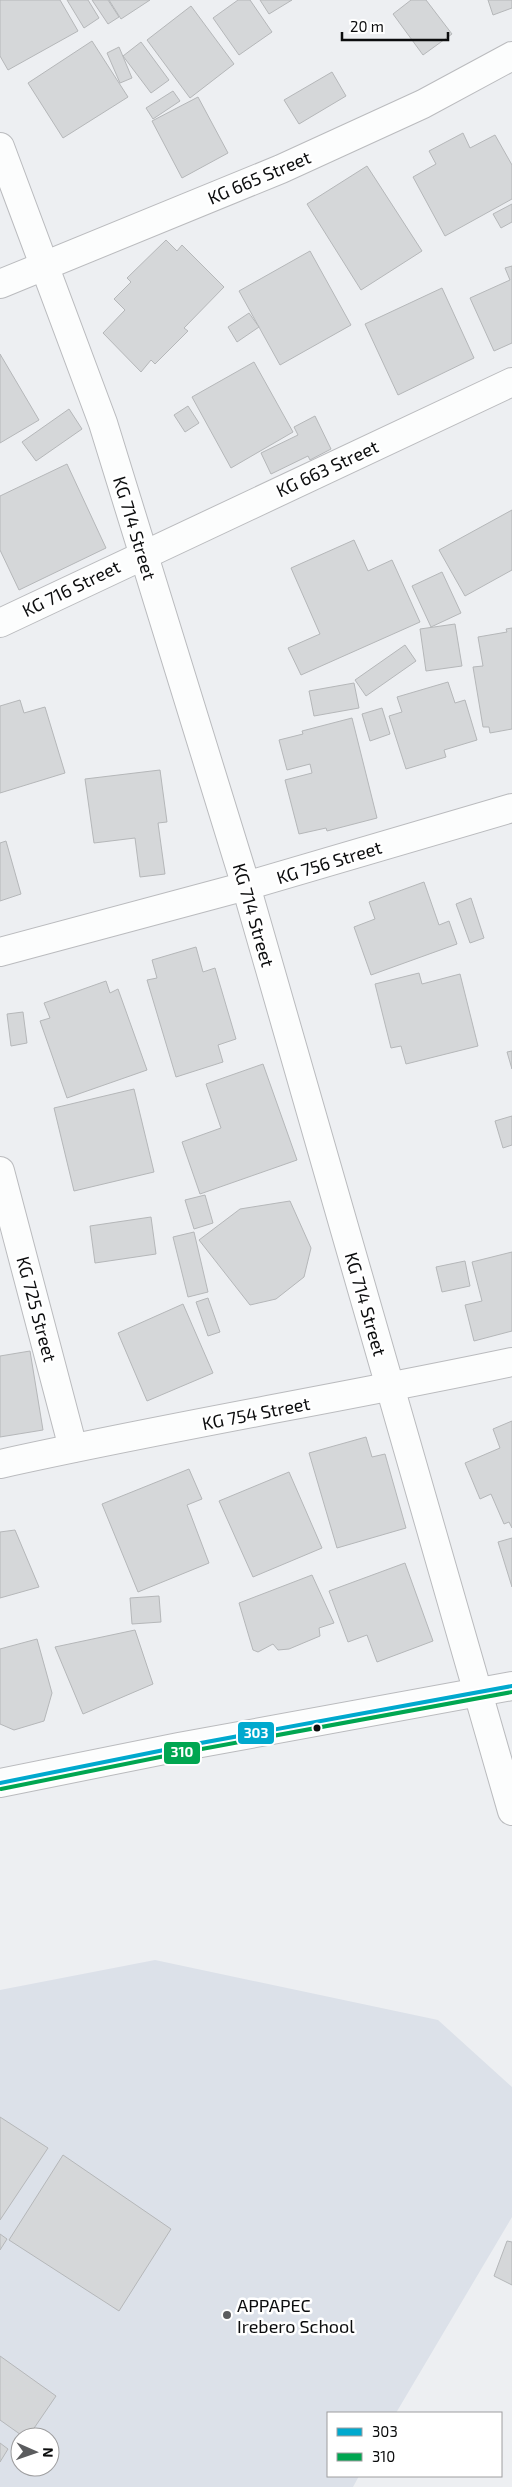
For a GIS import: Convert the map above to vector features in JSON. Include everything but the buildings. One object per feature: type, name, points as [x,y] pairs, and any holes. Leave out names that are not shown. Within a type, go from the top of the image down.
[{"type":"street","name":"KG 665 Street","points":[[0,284],[42,265],[290,165],[423,104],[512,56]]},
{"type":"street","name":"KG 714 Street","points":[[0,147],[42,265],[102,423],[246,886],[512,1811]]},
{"type":"street","name":"KG 663 Street","points":[[142,554],[512,382]]},
{"type":"street","name":"KG 716 Street","points":[[0,623],[142,554]]},
{"type":"street","name":"KG 756 Street","points":[[0,952],[246,886],[512,808]]},
{"type":"street","name":"KG 725 Street","points":[[0,1171],[73,1448]]},
{"type":"street","name":"KG 754 Street","points":[[0,1464],[73,1448],[390,1388],[512,1362]]},
{"type":"street","points":[[0,1782],[512,1686]]},
{"type":"shaded area","name":"APPAPEC Irebero School","points":[[155,1960],[438,2020],[512,2087],[512,2217],[397,2412],[327,2412],[327,2477],[358,2477],[353,2487],[0,2487],[0,1990]]},
{"type":"transit line","name":"303","points":[[0,1783],[179,1747],[512,1686]]},
{"type":"transit line","name":"310","points":[[1,1789],[180,1753],[512,1692]]},
{"type":"place","name":"APPAPEC Irebero School","points":[[227,2315]]}]
